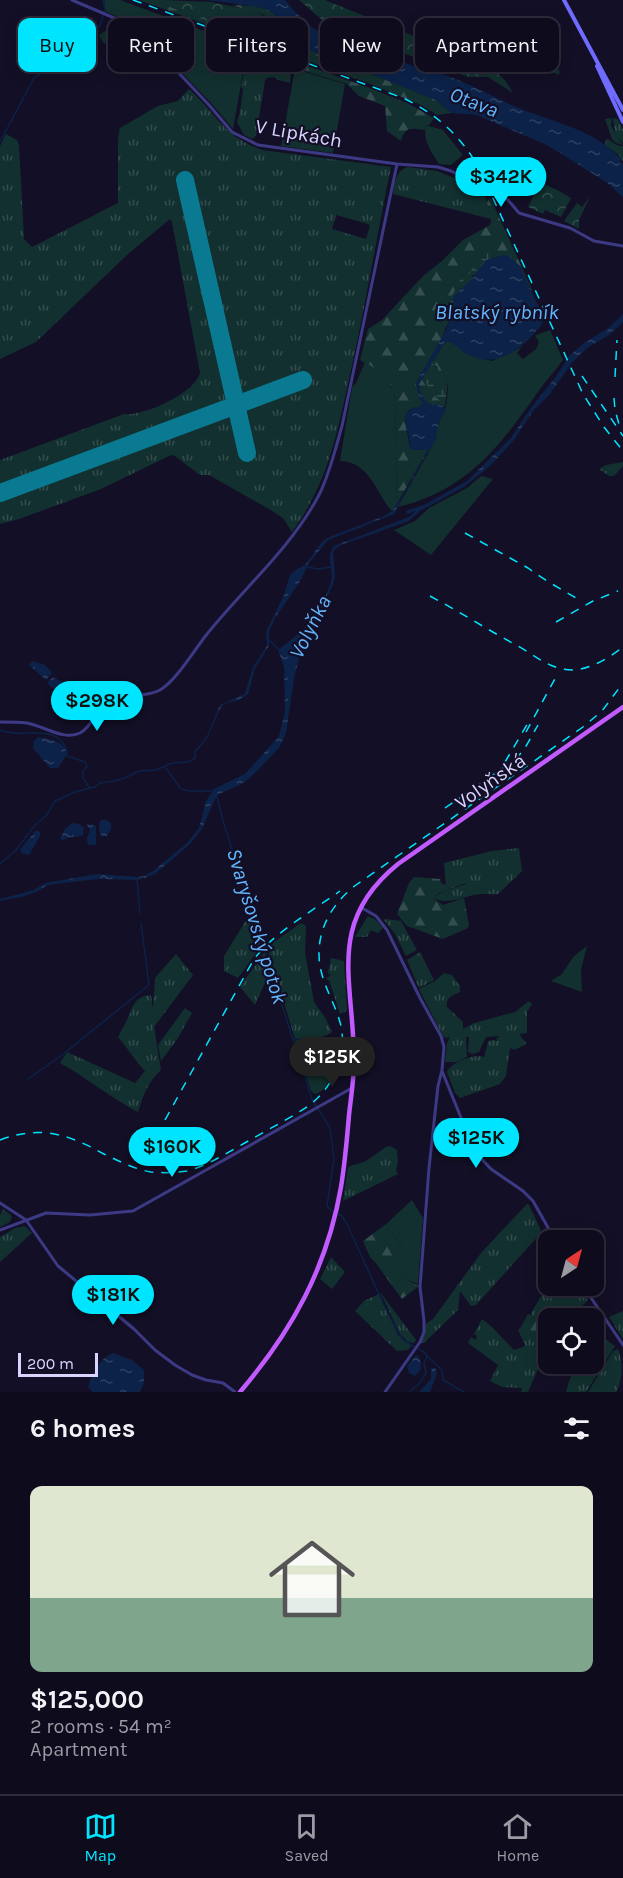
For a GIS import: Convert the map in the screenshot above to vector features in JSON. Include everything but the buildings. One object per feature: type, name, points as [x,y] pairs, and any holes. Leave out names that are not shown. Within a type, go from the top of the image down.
[{"type":"main road","points":[[564,0],[623,122]]},
{"type":"main road","points":[[596,63],[623,110]]},
{"type":"main road","name":"Volyňská","points":[[237,1392],[271,1354],[294,1318],[320,1264],[335,1213],[341,1185],[354,1054],[348,949],[360,907],[376,883],[398,864],[623,707]]},
{"type":"street","name":"V Lipkách","points":[[72,0],[120,20],[130,27],[158,51],[209,105],[223,124],[242,138],[258,145],[397,164],[438,167],[493,191],[508,200],[519,213],[570,228],[594,241],[623,246]]},
{"type":"street","points":[[0,722],[27,723],[63,734],[80,733],[100,708],[110,700],[161,690],[305,518],[331,467],[342,426],[397,164]]},
{"type":"street","points":[[360,907],[376,916],[387,930],[441,1036],[444,1047],[438,1086],[420,1287],[424,1332],[420,1342],[385,1392]]},
{"type":"street","points":[[442,1070],[475,1152],[491,1169],[523,1191],[533,1201],[549,1230]]},
{"type":"street","points":[[0,1230],[46,1213],[90,1215],[133,1211],[352,1088]]},
{"type":"street","points":[[0,1203],[26,1220],[58,1266],[134,1329],[155,1350],[192,1375],[223,1383],[237,1392]]},
{"type":"street","points":[[590,1296],[623,1345]]},
{"type":"green space","points":[[104,0],[120,0],[169,18],[121,18],[106,12]]},
{"type":"green space","points":[[139,0],[164,0],[162,3],[206,20],[206,24],[194,18]]},
{"type":"green space","points":[[163,0],[211,2],[250,10],[269,18],[206,18],[206,20],[163,4]]},
{"type":"green space","points":[[299,0],[325,0],[369,18],[320,18]]},
{"type":"green space","points":[[231,5],[254,6],[269,10],[279,18],[267,18],[264,15]]},
{"type":"green space","points":[[194,27],[206,32],[206,72],[243,72],[233,129],[181,72],[194,72]]},
{"type":"green space","points":[[108,29],[108,42],[104,44],[99,35]]},
{"type":"green space","points":[[403,32],[415,38],[415,57],[403,53]]},
{"type":"green space","points":[[308,48],[320,56],[320,66],[308,61]]},
{"type":"green space","points":[[308,66],[407,103],[434,118],[429,125],[426,125],[425,130],[407,130],[401,141],[387,131],[385,106],[359,96],[347,84],[308,72]]},
{"type":"green space","points":[[244,72],[291,72],[290,83],[274,77],[267,78],[265,81],[256,136],[252,139],[244,135],[237,122],[243,89],[241,88]]},
{"type":"green space","points":[[294,72],[305,72],[345,84],[333,153],[281,146]]},
{"type":"green space","points":[[338,72],[366,72],[436,100],[451,113],[437,115],[421,105]]},
{"type":"green space","points":[[455,72],[494,72],[505,80],[513,93],[488,77],[468,77]]},
{"type":"green space","points":[[189,89],[229,131],[262,150],[391,167],[362,319],[336,434],[324,474],[305,513],[292,532],[283,518],[269,509],[209,475],[200,475],[171,455],[101,489],[0,524],[0,460],[124,414],[133,414],[167,402],[188,389],[200,373],[170,219],[128,254],[36,342],[0,359],[0,146],[6,134],[17,140],[19,145],[24,239],[32,247],[118,203],[120,128],[158,106],[178,101]],"holes":[[[336,215],[370,226],[366,239],[332,229]]]},
{"type":"green space","points":[[612,118],[611,126],[615,133],[613,118],[618,119],[623,130],[623,143],[617,136],[623,145],[612,139],[605,119]]},
{"type":"green space","points":[[426,125],[443,130],[463,155],[451,165],[439,164],[425,136]]},
{"type":"green space","points":[[606,139],[623,146],[623,162],[619,155],[605,145]]},
{"type":"green space","points":[[408,167],[437,171],[469,184],[486,198],[491,219],[393,194],[398,174]]},
{"type":"green space","points":[[540,182],[571,198],[561,217],[545,210],[543,214],[528,207]]},
{"type":"green space","points":[[490,197],[533,292],[519,265],[473,275],[471,280],[454,296],[443,336],[416,383],[423,403],[421,407],[408,412],[405,421],[409,446],[414,450],[428,449],[397,504],[395,398],[389,378],[360,360],[368,329],[382,320],[423,276],[463,240],[490,225],[487,202]]},
{"type":"green space","points":[[590,197],[579,220],[579,229],[564,221],[577,203],[582,207]]},
{"type":"green space","points":[[494,250],[500,255],[486,260],[473,274],[471,280],[454,296],[456,319],[449,322],[446,327],[438,326],[434,311],[451,298],[461,278],[469,274],[477,261],[486,252]]},
{"type":"green space","points":[[550,330],[563,360],[497,446],[481,463],[444,490],[398,507],[436,439],[437,428],[445,409],[448,384],[439,365],[441,357],[455,344],[468,355],[492,361],[522,347],[517,353],[523,359],[536,349],[539,342],[535,336]]},
{"type":"green space","points":[[448,341],[455,344],[440,359],[442,370],[448,381],[445,407],[428,404],[421,395],[419,384],[443,345]]},
{"type":"green space","points":[[365,362],[389,378],[395,398],[397,504],[392,511],[366,473],[359,467],[340,461],[352,387]]},
{"type":"green space","points":[[432,363],[438,367],[438,372],[430,380],[446,392],[446,401],[443,403],[429,392],[427,384],[422,380]]},
{"type":"green space","points":[[623,462],[623,466],[614,476],[609,476],[599,469],[606,465]]},
{"type":"green space","points":[[481,476],[493,479],[431,555],[394,530],[415,521],[429,508],[467,488]]},
{"type":"green space","points":[[519,848],[522,871],[498,894],[477,894],[448,901],[433,898],[442,892],[466,884],[464,882],[446,887],[444,863],[492,851]]},
{"type":"green space","points":[[414,877],[440,879],[446,887],[464,881],[466,883],[439,893],[433,898],[443,905],[464,898],[468,928],[443,939],[407,926],[397,914],[409,883]]},
{"type":"green space","points":[[368,916],[376,920],[383,928],[378,933],[371,930],[367,937],[355,937]]},
{"type":"green space","points":[[254,918],[261,946],[238,978],[224,971],[224,956],[245,922]]},
{"type":"green space","points":[[384,920],[401,921],[417,950],[406,956],[395,934]]},
{"type":"green space","points":[[301,923],[306,926],[305,953],[314,1002],[332,1032],[319,1037],[295,1039],[268,950],[274,942]]},
{"type":"green space","points":[[587,946],[581,970],[582,992],[551,981],[562,974],[574,956]]},
{"type":"green space","points":[[265,951],[268,968],[271,969],[255,1005],[240,987]]},
{"type":"green space","points":[[420,952],[434,980],[419,988],[407,960]]},
{"type":"green space","points":[[176,954],[193,975],[154,1027],[161,1070],[146,1089],[138,1112],[60,1063],[67,1052],[135,1083],[145,1071],[118,1037],[133,1006],[141,997],[151,995],[153,1009],[155,978]]},
{"type":"green space","points":[[331,958],[344,961],[347,1011],[340,1014],[329,980],[326,979],[331,975],[328,973]]},
{"type":"green space","points":[[444,973],[452,975],[460,986],[460,992],[447,1001],[447,1007],[463,1022],[463,1029],[474,1023],[515,1012],[529,1001],[532,1004],[527,1012],[527,1033],[519,1034],[526,1043],[514,1050],[510,1048],[506,1076],[500,1084],[460,1098],[455,1093],[447,1072],[453,1065],[463,1060],[484,1057],[488,1042],[498,1041],[496,1039],[500,1036],[486,1037],[479,1052],[472,1054],[468,1052],[469,1037],[466,1037],[467,1057],[456,1062],[445,1062],[450,1037],[443,1036],[419,989],[435,981]]},
{"type":"green space","points":[[185,1008],[192,1013],[178,1038],[161,1061],[158,1045]]},
{"type":"green space","points":[[324,1039],[331,1053],[333,1069],[327,1085],[315,1094],[311,1091],[295,1040]]},
{"type":"green space","points":[[390,1146],[397,1150],[396,1171],[398,1174],[343,1201],[348,1167],[366,1161]]},
{"type":"green space","points":[[412,1200],[423,1218],[418,1284],[407,1280],[385,1263],[402,1246],[385,1225]]},
{"type":"green space","points":[[527,1204],[529,1205],[540,1228],[538,1236],[476,1305],[471,1306],[460,1291],[458,1310],[424,1343],[421,1343],[426,1324],[433,1319],[481,1253]]},
{"type":"green space","points":[[3,1209],[12,1216],[10,1222],[0,1227],[0,1215]]},
{"type":"green space","points":[[385,1225],[402,1246],[386,1263],[407,1280],[419,1286],[402,1299],[370,1257],[363,1241]]},
{"type":"green space","points":[[25,1226],[32,1233],[0,1262],[0,1237],[15,1228]]},
{"type":"green space","points":[[331,1257],[345,1272],[332,1289],[320,1279]]},
{"type":"green space","points":[[380,1292],[416,1340],[414,1343],[408,1342],[400,1334]]},
{"type":"green space","points":[[379,1294],[398,1335],[411,1346],[408,1350],[397,1351],[355,1311],[364,1301]]},
{"type":"green space","points":[[542,1296],[585,1296],[588,1300],[580,1308],[538,1308],[538,1318],[532,1316],[531,1313]]},
{"type":"green space","points":[[623,1311],[623,1339],[609,1317]]},
{"type":"green space","points":[[528,1314],[538,1318],[538,1345],[528,1338],[521,1327]]},
{"type":"green space","points":[[482,1319],[514,1350],[525,1345],[518,1330],[521,1327],[528,1337],[538,1345],[538,1369],[528,1392],[521,1392],[522,1388],[502,1387],[490,1381],[498,1365],[468,1343],[471,1337],[476,1340],[477,1336],[474,1334]]},
{"type":"green space","points":[[604,1338],[615,1346],[604,1363]]},
{"type":"green space","points":[[618,1349],[622,1370],[616,1392],[588,1392],[599,1374],[604,1374],[604,1366],[613,1351]]},
{"type":"green space","points":[[573,1374],[597,1374],[586,1392],[566,1392]]},
{"type":"water","points":[[206,0],[285,0],[302,18],[279,18],[269,10]]},
{"type":"water","points":[[308,23],[320,32],[320,56],[308,48]]},
{"type":"water","name":"Otava","points":[[403,62],[415,67],[415,72],[436,72],[446,75],[523,110],[583,132],[609,148],[621,159],[623,197],[606,182],[547,145],[476,115],[451,113],[436,100],[366,72],[403,72]]},
{"type":"water","name":"Blatský rybník","points":[[503,255],[509,256],[519,265],[539,307],[543,323],[512,353],[492,360],[471,356],[448,341],[443,345],[419,384],[421,395],[428,404],[442,406],[446,409],[441,417],[435,442],[394,514],[328,540],[309,563],[299,583],[275,618],[269,632],[269,646],[255,668],[248,694],[221,707],[207,736],[220,705],[245,694],[253,667],[267,646],[266,632],[284,595],[290,575],[305,565],[322,542],[329,537],[382,517],[392,511],[401,499],[428,449],[411,450],[406,416],[410,410],[414,407],[418,408],[423,403],[416,383],[449,322],[457,317],[454,296],[471,280],[486,260]]},
{"type":"water","points":[[623,314],[623,322],[620,325],[609,335],[587,348],[571,364],[550,394],[533,411],[514,440],[490,466],[464,487],[420,511],[409,521],[341,545],[333,551],[335,577],[323,606],[306,633],[294,678],[286,733],[279,748],[251,777],[240,785],[219,794],[202,829],[189,845],[155,874],[145,878],[137,880],[98,879],[54,884],[21,897],[0,901],[0,899],[34,890],[45,883],[98,874],[144,876],[187,843],[199,828],[206,801],[214,789],[245,774],[279,736],[285,711],[284,667],[278,650],[306,626],[324,598],[332,577],[330,554],[334,546],[409,517],[416,511],[407,514],[406,511],[424,505],[467,481],[511,438],[570,355],[584,343],[610,327]]},
{"type":"water","points":[[32,661],[45,665],[52,673],[46,680],[29,665]]},
{"type":"water","points":[[53,677],[67,684],[69,690],[65,694],[57,692],[47,683]]},
{"type":"water","points":[[38,737],[56,741],[66,750],[67,754],[58,768],[50,768],[33,748],[34,741]]},
{"type":"water","points":[[101,820],[111,823],[107,836],[103,837],[100,834]]},
{"type":"water","points":[[72,823],[84,828],[83,835],[60,839],[65,829]]},
{"type":"water","points":[[88,824],[96,826],[96,845],[88,843],[90,830]]},
{"type":"water","points":[[36,830],[40,832],[40,836],[29,855],[22,853],[20,850]]},
{"type":"water","points":[[113,1353],[132,1360],[144,1370],[144,1383],[140,1392],[93,1392],[88,1387],[97,1367]]},
{"type":"water","points":[[416,1355],[420,1358],[421,1369],[415,1376],[409,1373],[407,1366]]},
{"type":"water","points":[[431,1368],[435,1368],[437,1373],[430,1392],[419,1392],[431,1379]]},
{"type":"waterway","points":[[0,142],[34,78],[65,59],[100,25],[105,10],[103,0]]},
{"type":"waterway","points":[[307,567],[318,569],[331,567]]},
{"type":"waterway","name":"Volyňka","points":[[268,639],[280,651]]},
{"type":"waterway","points":[[69,690],[89,703],[102,704]]},
{"type":"waterway","points":[[0,730],[8,733],[46,734],[62,741],[67,750],[67,756],[85,762],[87,766],[83,771],[83,778],[90,788],[100,783],[125,778],[139,771],[156,770],[172,763],[188,762],[195,758],[195,752],[208,736]]},
{"type":"waterway","points":[[166,768],[181,789],[212,791]]},
{"type":"waterway","points":[[0,864],[16,850],[35,825],[46,816],[55,801],[90,788]]},
{"type":"waterway","name":"Svaryšovský potok","points":[[217,797],[312,1099],[330,1128],[334,1158],[327,1206],[334,1213]]},
{"type":"waterway","points":[[137,879],[140,913]]},
{"type":"waterway","points":[[28,1079],[62,1055],[149,985],[141,923]]},
{"type":"waterway","points":[[293,1039],[342,1038]]},
{"type":"waterway","name":"Svaryšovský potok","points":[[338,1214],[348,1226],[388,1314],[403,1340],[414,1347]]},
{"type":"waterway","name":"Svaryšovský potok","points":[[409,1392],[419,1384],[426,1373],[424,1364],[427,1356],[418,1349]]},
{"type":"waterway","points":[[428,1357],[442,1370],[443,1380],[464,1392]]},
{"type":"runway","points":[[185,180],[247,453]]},
{"type":"runway","points":[[0,493],[303,380]]},
{"type":"railway","points":[[133,0],[403,98],[427,111],[448,128],[465,147],[480,170],[583,394],[623,451]]},
{"type":"railway","points":[[615,377],[617,340]]},
{"type":"railway","points":[[582,376],[623,436]]},
{"type":"railway","points":[[614,398],[619,424]]},
{"type":"railway","points":[[465,533],[576,598]]},
{"type":"railway","points":[[556,622],[593,601],[618,591]]},
{"type":"railway","points":[[430,596],[558,668],[573,670],[586,668],[606,659],[623,647]]},
{"type":"railway","points":[[526,732],[557,675]]},
{"type":"railway","points":[[0,1140],[28,1133],[54,1134],[78,1141],[139,1169],[151,1172],[182,1172],[220,1157],[311,1104],[332,1079],[342,1048],[341,1026],[323,978],[319,951],[324,926],[337,904],[356,885],[583,727],[602,711],[623,683]]},
{"type":"railway","points":[[505,762],[528,723]]},
{"type":"railway","points":[[445,808],[516,759],[538,725]]},
{"type":"railway","points":[[165,1120],[254,959],[283,931],[340,891]]}]
